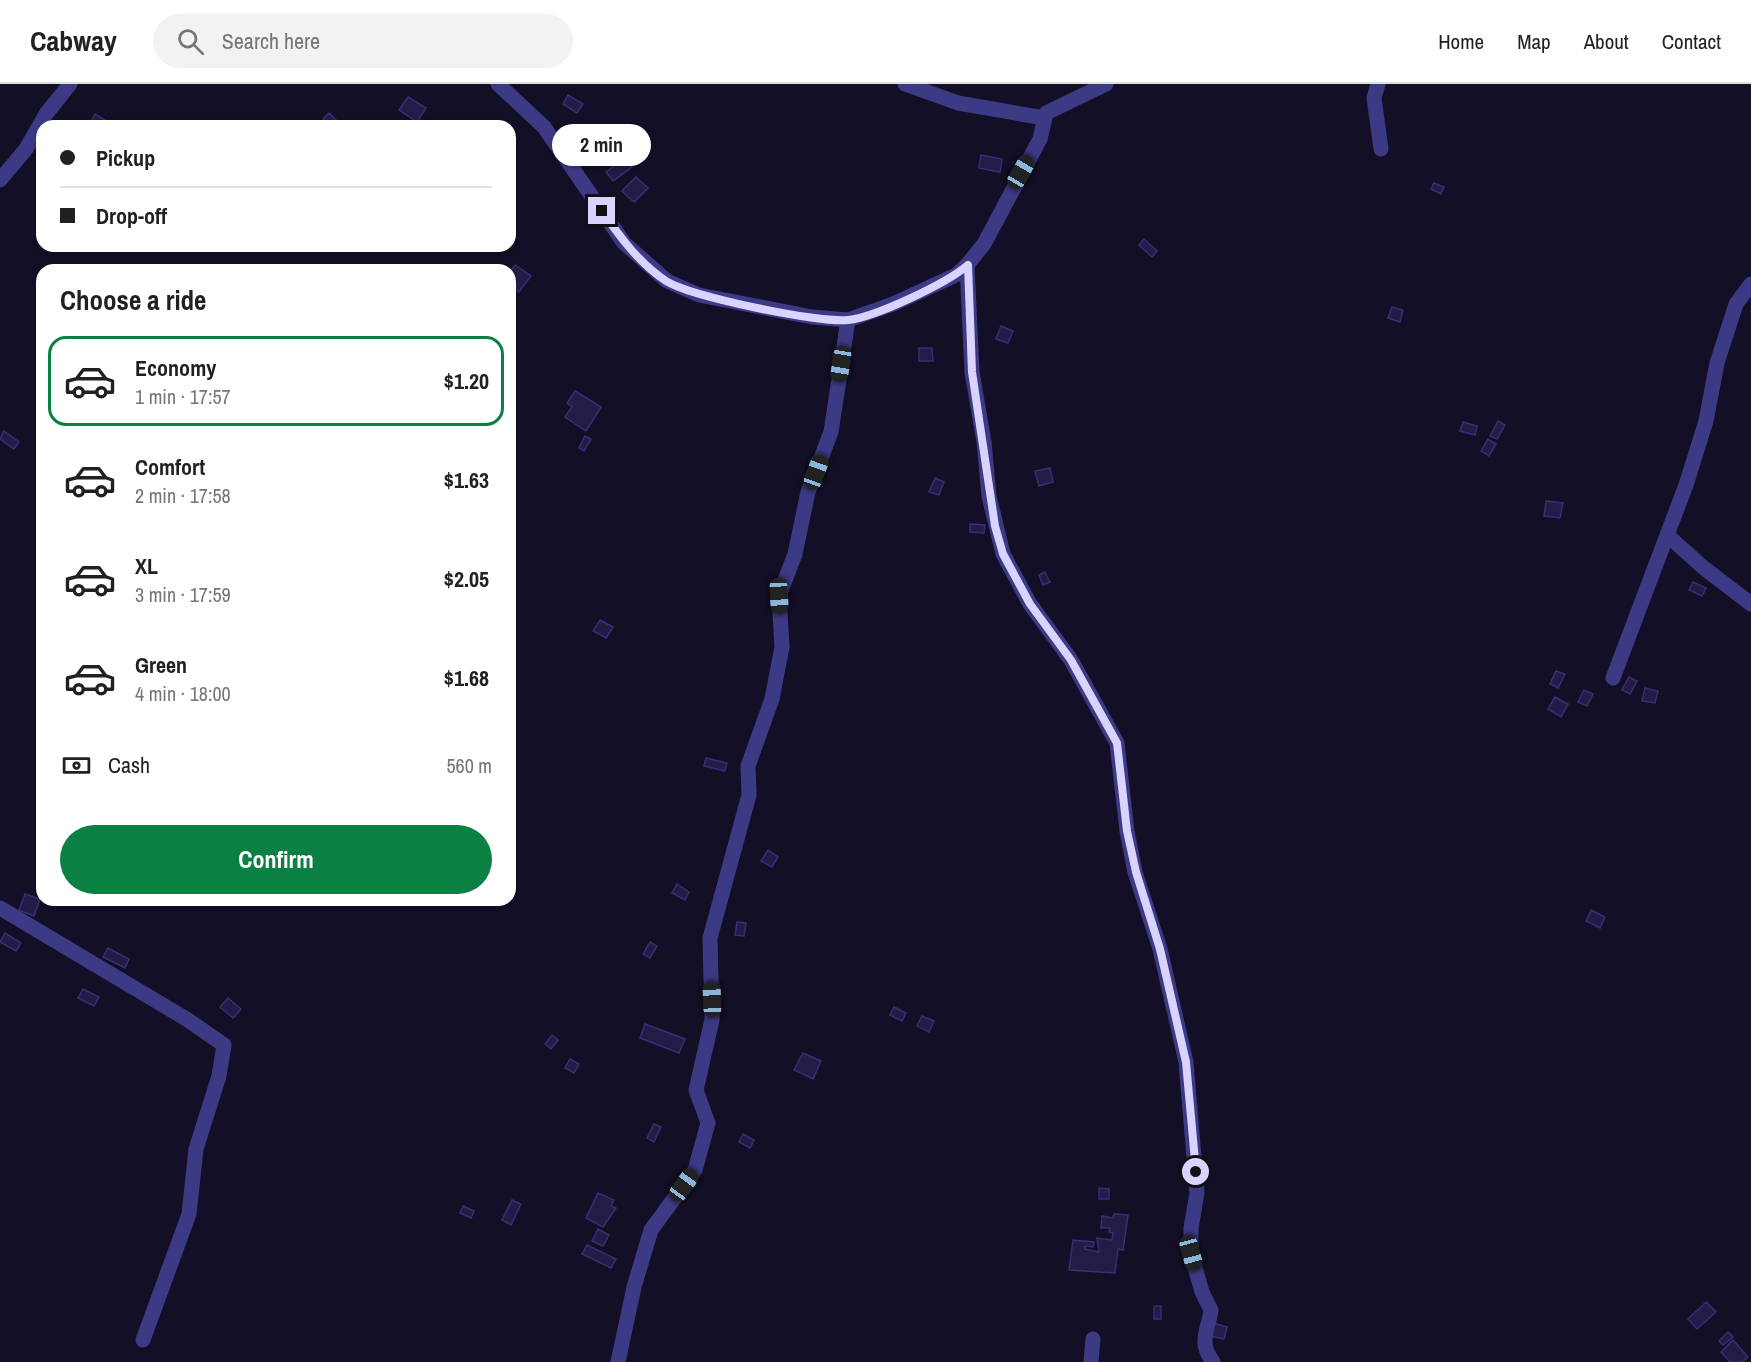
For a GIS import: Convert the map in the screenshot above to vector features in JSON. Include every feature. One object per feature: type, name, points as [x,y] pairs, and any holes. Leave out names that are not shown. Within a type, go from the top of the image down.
[{"type":"street","points":[[43,120],[69,84]]},
{"type":"street","points":[[498,84],[544,127],[624,243],[667,281],[699,295],[812,317],[849,320],[893,304],[956,275],[968,265],[984,244],[1040,139],[1046,112],[1107,84]]},
{"type":"street","points":[[905,84],[958,103],[1044,118]]},
{"type":"street","points":[[1377,84],[1374,98],[1381,149]]},
{"type":"street","points":[[0,180],[26,149],[36,132]]},
{"type":"street","points":[[968,265],[972,372],[984,442],[989,496],[1003,554],[1030,604],[1071,660],[1117,743],[1127,831],[1136,872],[1160,949],[1186,1062],[1197,1193],[1191,1228],[1191,1253],[1202,1292],[1210,1310],[1204,1330],[1206,1352],[1213,1362]]},
{"type":"street","points":[[1613,678],[1667,536],[1706,421],[1717,363],[1736,304],[1751,284]]},
{"type":"street","points":[[618,1362],[634,1287],[651,1230],[695,1170],[708,1123],[696,1090],[712,1020],[710,938],[749,795],[748,766],[772,699],[782,646],[779,596],[795,554],[808,492],[831,432],[849,320]]},
{"type":"street","points":[[1667,536],[1751,604]]},
{"type":"street","points":[[0,908],[188,1020],[224,1045],[219,1076],[196,1149],[189,1214],[144,1340]]},
{"type":"street","points":[[1091,1362],[1093,1339]]},
{"type":"building","points":[[568,95],[583,104],[577,113],[563,104]]},
{"type":"building","points":[[408,97],[426,108],[418,120],[414,120],[399,110]]},
{"type":"building","points":[[329,113],[336,120],[324,120]]},
{"type":"building","points":[[95,114],[104,120],[92,120]]},
{"type":"building","points":[[981,155],[1002,159],[1000,172],[979,168]]},
{"type":"building","points":[[625,158],[632,167],[613,181],[606,172]]},
{"type":"building","points":[[636,177],[648,188],[634,202],[622,191]]},
{"type":"building","points":[[1434,183],[1444,187],[1441,194],[1431,189]]},
{"type":"building","points":[[1144,239],[1157,251],[1152,257],[1139,245]]},
{"type":"building","points":[[516,266],[531,276],[519,292],[516,290]]},
{"type":"building","points":[[1392,307],[1403,310],[1400,322],[1388,318]]},
{"type":"building","points":[[1001,326],[1013,331],[1008,343],[996,339]]},
{"type":"building","points":[[919,348],[932,348],[933,361],[919,361]]},
{"type":"building","points":[[575,391],[601,407],[586,431],[565,417],[572,407],[567,403]]},
{"type":"building","points":[[1498,421],[1505,425],[1497,439],[1490,436]]},
{"type":"building","points":[[1463,422],[1477,426],[1475,435],[1460,431]]},
{"type":"building","points":[[4,431],[19,442],[14,449],[0,439]]},
{"type":"building","points":[[585,436],[591,439],[584,451],[579,448]]},
{"type":"building","points":[[1488,439],[1496,444],[1489,456],[1481,451]]},
{"type":"building","points":[[1050,468],[1053,482],[1039,486],[1035,471]]},
{"type":"building","points":[[935,478],[944,482],[939,495],[929,492]]},
{"type":"building","points":[[1546,501],[1563,503],[1560,518],[1544,516]]},
{"type":"building","points":[[970,524],[985,525],[984,533],[970,532]]},
{"type":"building","points":[[1045,572],[1050,582],[1043,585],[1039,575]]},
{"type":"building","points":[[1693,582],[1706,588],[1702,596],[1689,590]]},
{"type":"building","points":[[600,620],[613,627],[606,638],[593,631]]},
{"type":"building","points":[[1556,671],[1565,674],[1558,688],[1550,684]]},
{"type":"building","points":[[1629,677],[1637,681],[1630,694],[1622,690]]},
{"type":"building","points":[[1645,688],[1658,691],[1655,703],[1642,701]]},
{"type":"building","points":[[1584,690],[1593,694],[1587,706],[1578,702]]},
{"type":"building","points":[[1555,697],[1568,704],[1561,717],[1548,709]]},
{"type":"building","points":[[706,758],[727,763],[725,771],[704,766]]},
{"type":"building","points":[[768,850],[778,857],[772,867],[761,861]]},
{"type":"building","points":[[677,884],[689,892],[685,900],[672,893]]},
{"type":"building","points":[[25,894],[36,898],[38,906],[34,916],[19,910]]},
{"type":"building","points":[[1591,910],[1605,917],[1600,928],[1586,921]]},
{"type":"building","points":[[737,922],[746,923],[744,936],[735,935]]},
{"type":"building","points":[[5,933],[21,943],[16,951],[0,942]]},
{"type":"building","points":[[650,942],[657,946],[650,958],[643,954]]},
{"type":"building","points":[[108,948],[129,959],[125,968],[103,957]]},
{"type":"building","points":[[83,989],[99,997],[94,1006],[78,998]]},
{"type":"building","points":[[228,998],[241,1009],[233,1018],[220,1007]]},
{"type":"building","points":[[894,1007],[906,1013],[902,1021],[890,1015]]},
{"type":"building","points":[[922,1016],[934,1021],[929,1032],[917,1026]]},
{"type":"building","points":[[645,1024],[685,1039],[679,1053],[640,1038]]},
{"type":"building","points":[[552,1035],[558,1040],[551,1049],[545,1044]]},
{"type":"building","points":[[803,1053],[821,1061],[813,1079],[794,1070]]},
{"type":"building","points":[[570,1059],[579,1064],[574,1073],[565,1068]]},
{"type":"building","points":[[654,1124],[661,1127],[654,1142],[647,1138]]},
{"type":"building","points":[[743,1134],[754,1140],[750,1148],[739,1142]]},
{"type":"building","points":[[1099,1188],[1109,1189],[1109,1199],[1099,1199]]},
{"type":"building","points":[[598,1193],[614,1200],[611,1206],[616,1208],[603,1227],[586,1218]]},
{"type":"building","points":[[512,1200],[521,1204],[511,1225],[502,1220]]},
{"type":"building","points":[[463,1206],[474,1211],[471,1218],[460,1213]]},
{"type":"building","points":[[1114,1214],[1128,1215],[1123,1250],[1118,1249],[1115,1273],[1069,1270],[1073,1240],[1094,1242],[1093,1247],[1085,1246],[1085,1249],[1099,1252],[1097,1238],[1112,1240],[1113,1233],[1109,1232],[1110,1228],[1101,1228],[1102,1216],[1113,1218]]},
{"type":"building","points":[[598,1229],[609,1235],[603,1246],[592,1241]]},
{"type":"building","points":[[587,1245],[616,1259],[611,1268],[582,1254]]},
{"type":"building","points":[[1706,1302],[1716,1312],[1697,1329],[1688,1319]]},
{"type":"building","points":[[1154,1306],[1161,1306],[1161,1319],[1154,1319]]},
{"type":"building","points":[[1213,1323],[1227,1327],[1224,1339],[1210,1336]]},
{"type":"building","points":[[1728,1332],[1733,1337],[1723,1345],[1719,1341]]},
{"type":"building","points":[[1733,1340],[1748,1357],[1742,1362],[1730,1362],[1721,1352]]},
{"type":"route","points":[[602,211],[624,243],[667,281],[699,295],[812,317],[849,320],[893,304],[956,275],[968,265],[972,372],[995,526],[1003,554],[1030,604],[1071,660],[1117,743],[1127,831],[1136,872],[1160,949],[1186,1062],[1187,1094],[1196,1172]]}]
